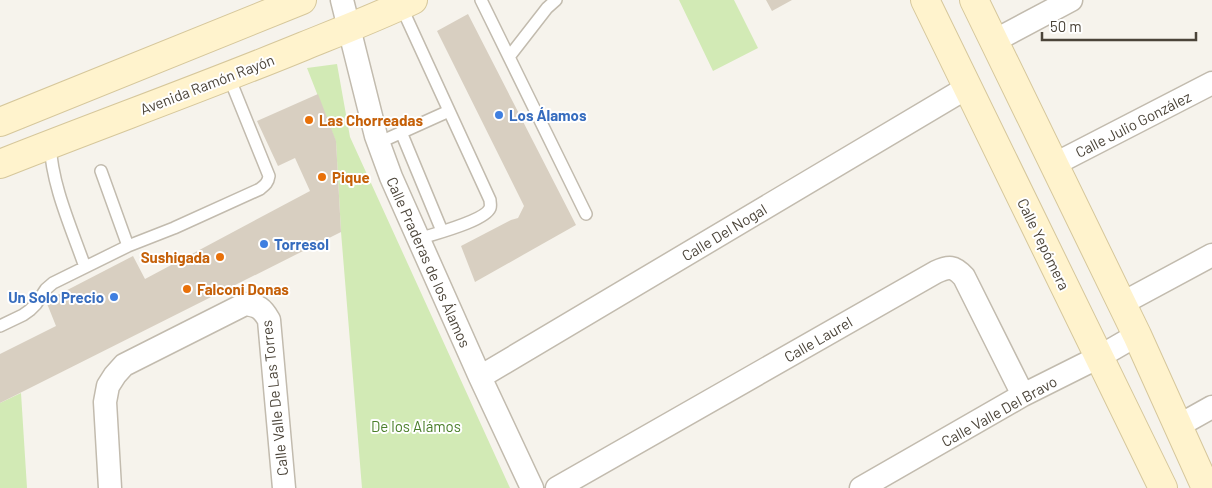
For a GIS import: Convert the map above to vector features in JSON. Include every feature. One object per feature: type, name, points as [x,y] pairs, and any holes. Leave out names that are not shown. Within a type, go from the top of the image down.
[{"type":"main road","points":[[0,122],[302,0]]},
{"type":"main road","name":"Calle Yepómera","points":[[925,0],[1163,488]]},
{"type":"main road","points":[[974,0],[1137,335],[1206,488]]},
{"type":"main road","name":"Avenida Ramón Rayón","points":[[0,164],[229,77],[407,3]]},
{"type":"street","name":"Calle Praderas de los Álamos","points":[[342,0],[378,143],[391,177],[480,377],[532,488]]},
{"type":"street","points":[[994,41],[1071,0]]},
{"type":"street","name":"Calle Julio González","points":[[1054,165],[1212,83]]},
{"type":"street","name":"Calle Del Nogal","points":[[480,377],[968,87]]},
{"type":"street","points":[[1121,304],[1212,255]]},
{"type":"street","name":"Calle Laurel","points":[[557,488],[946,268],[954,268],[964,277],[1024,395]]},
{"type":"street","name":"Calle Valle De Las Torres","points":[[110,488],[105,402],[108,386],[115,375],[124,365],[245,304],[256,306],[263,310],[269,320],[284,488]]},
{"type":"street","name":"Calle Valle Del Bravo","points":[[861,488],[1024,395],[1137,335]]},
{"type":"street","points":[[1178,426],[1212,407]]},
{"type":"lane","points":[[481,0],[586,214]]},
{"type":"lane","points":[[509,57],[547,8],[556,0]]},
{"type":"lane","points":[[407,3],[449,110],[490,200],[490,208],[484,216],[419,239]]},
{"type":"lane","points":[[0,326],[30,310],[53,283],[128,246],[222,207],[265,185],[269,176],[229,77]]},
{"type":"lane","points":[[378,143],[449,110]]},
{"type":"lane","points":[[401,132],[442,231]]},
{"type":"lane","points":[[50,144],[54,178],[85,267]]},
{"type":"lane","points":[[101,172],[128,246]]},
{"type":"green space","points":[[679,0],[734,0],[758,48],[713,71]]},
{"type":"green space","name":"De los Alámos","points":[[337,64],[350,137],[510,488],[362,488],[341,232],[336,142],[307,68]]},
{"type":"green space","points":[[21,393],[27,488],[0,488],[0,403]]},
{"type":"building","points":[[766,0],[792,0],[772,11]]},
{"type":"building","name":"Los Álamos","points":[[468,14],[576,225],[475,282],[461,246],[518,218],[524,206],[437,31]]},
{"type":"building","name":"Torresol","points":[[318,94],[336,141],[341,232],[0,403],[0,354],[56,326],[46,301],[133,256],[145,279],[310,191],[295,158],[278,166],[257,121]]},
{"type":"place","name":"Los Álamos","points":[[499,115]]},
{"type":"place","name":"Las Chorreadas","points":[[309,120]]},
{"type":"place","name":"Pique","points":[[322,177]]},
{"type":"place","name":"Torresol","points":[[264,244]]},
{"type":"place","name":"Sushigada","points":[[220,257]]},
{"type":"place","name":"Falconi Donas","points":[[187,289]]},
{"type":"place","name":"Un Solo Precio","points":[[114,297]]}]
